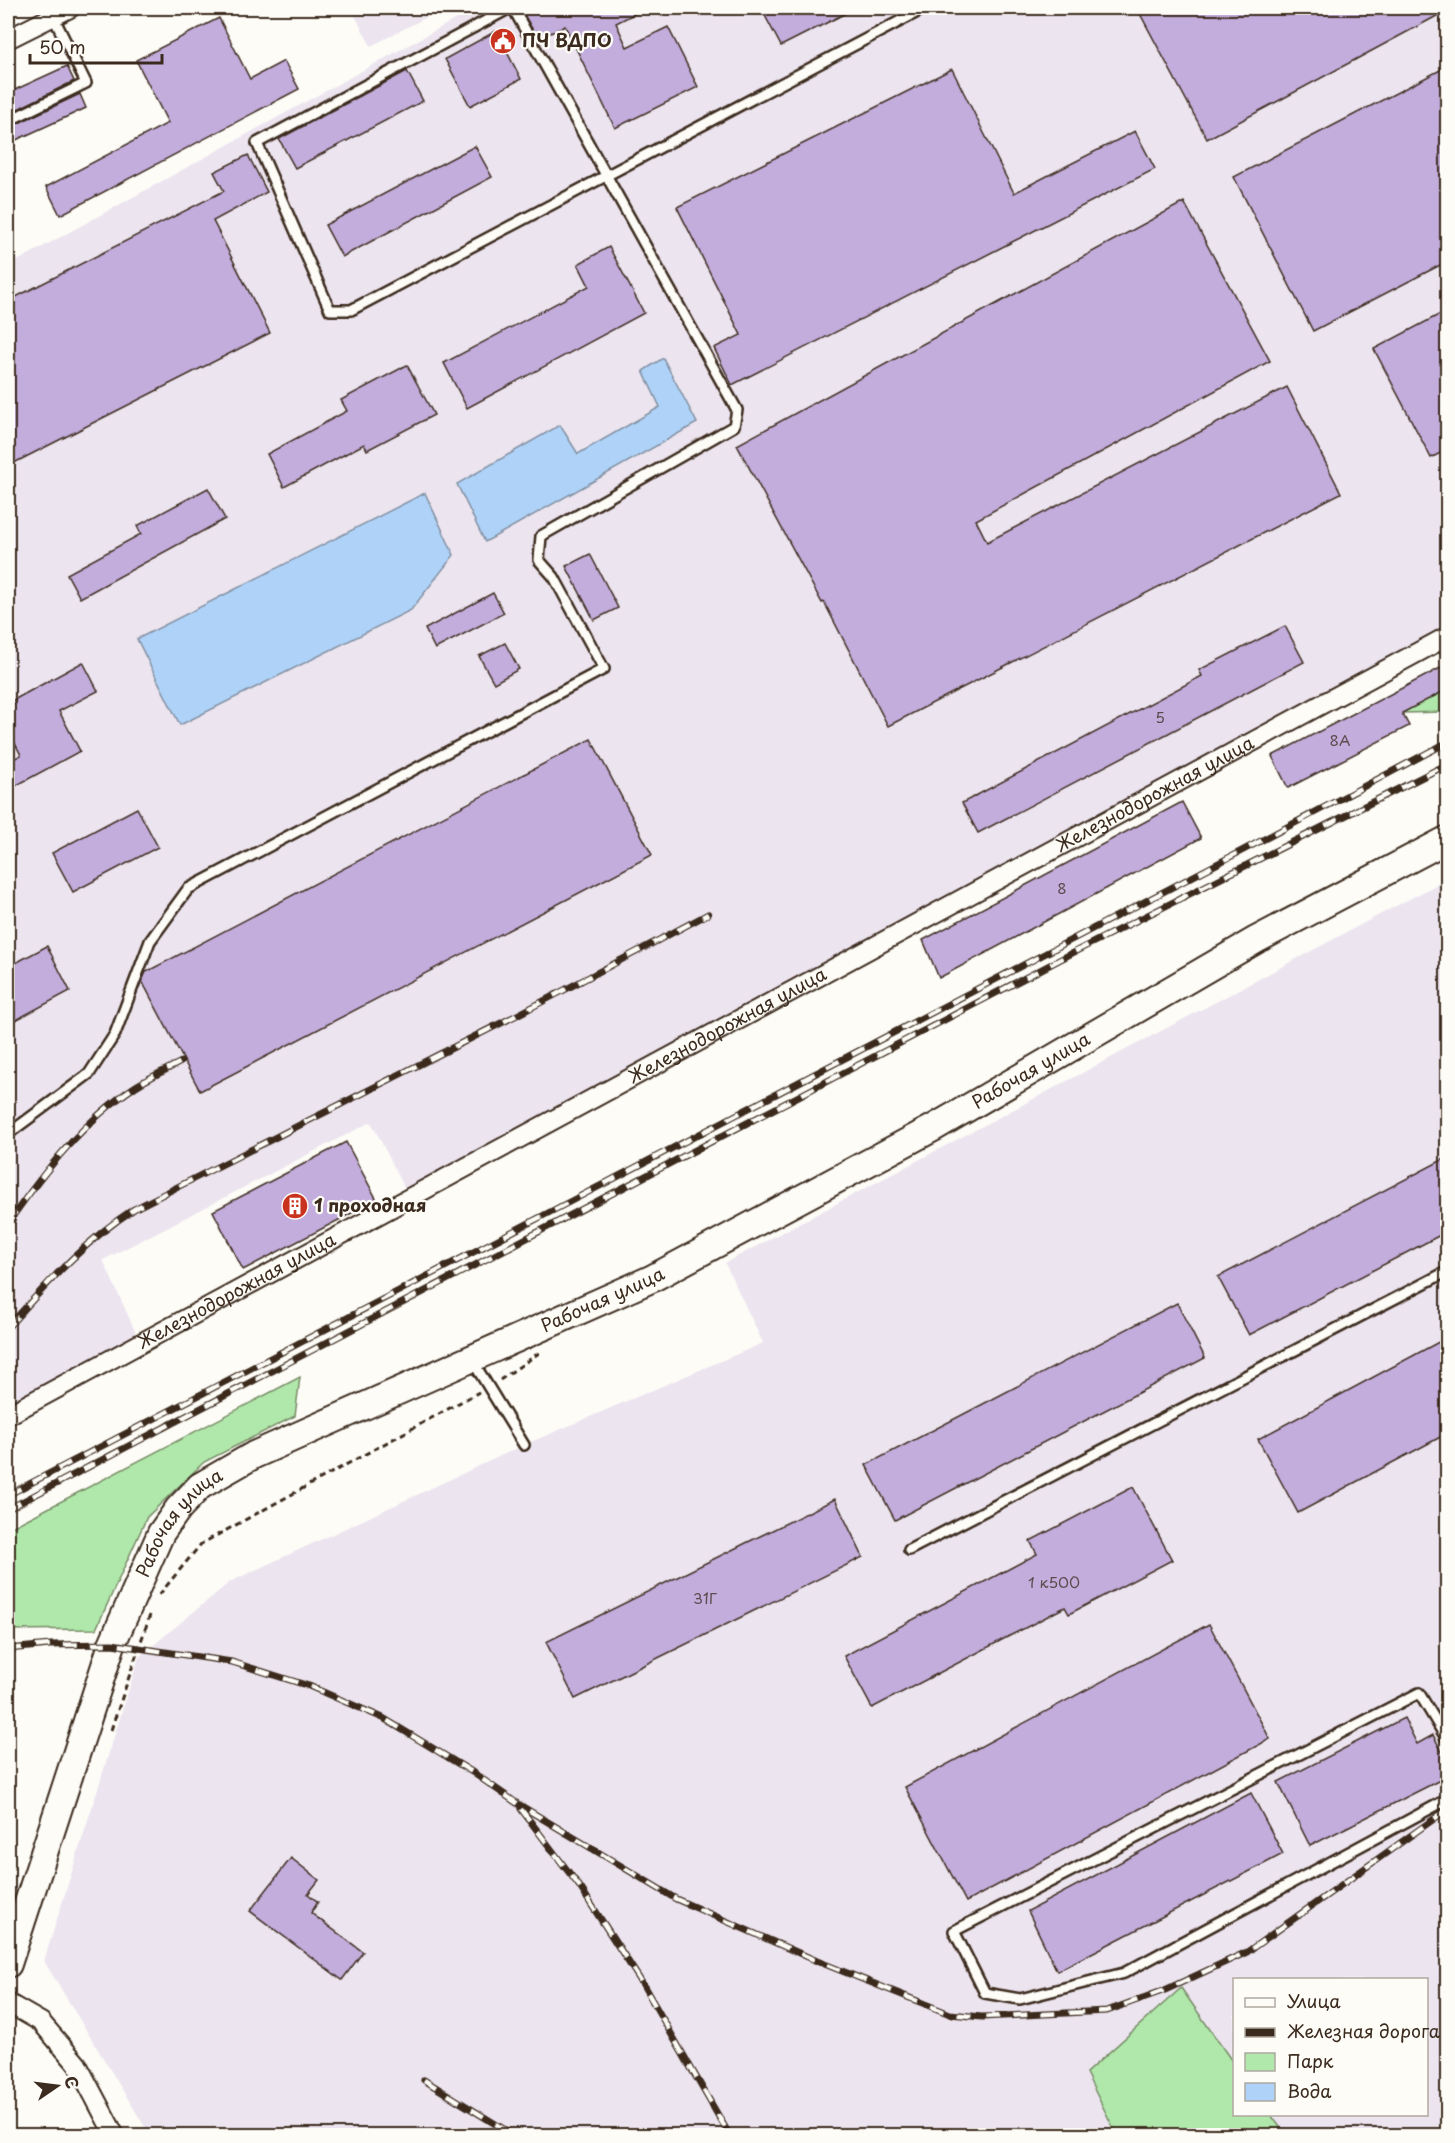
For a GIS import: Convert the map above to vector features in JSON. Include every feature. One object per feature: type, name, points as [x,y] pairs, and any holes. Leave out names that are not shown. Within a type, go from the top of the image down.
[{"type":"street","points":[[8,39],[70,8]]},
{"type":"street","name":"Железнодорожная улица","points":[[8,1415],[1448,636]]},
{"type":"street","name":"Рабочая улица","points":[[8,1964],[112,1644],[161,1533],[178,1509],[200,1486],[254,1455],[651,1280],[935,1127],[1256,940],[1448,839]]},
{"type":"street","points":[[8,2003],[40,2022],[77,2064],[115,2136]]},
{"type":"lane","points":[[8,1134],[89,1074],[115,1034],[150,941],[188,889],[604,669],[554,577],[539,560],[541,536],[734,426],[737,410],[606,175],[512,8],[257,143],[330,310],[351,310],[606,175],[925,8]]},
{"type":"lane","points":[[8,121],[86,83],[53,16]]},
{"type":"lane","points":[[909,1551],[1448,1271]]},
{"type":"lane","points":[[471,1359],[524,1445]]},
{"type":"lane","points":[[1448,1741],[1419,1693],[954,1931],[985,1993],[1020,1999],[1124,1973],[1448,1799]]},
{"type":"path","points":[[155,1600],[201,1544],[488,1387],[546,1349]]},
{"type":"path","points":[[111,1730],[152,1610]]},
{"type":"shaded area","points":[[351,8],[444,8],[371,46]]},
{"type":"shaded area","points":[[476,8],[1447,8],[1447,625],[411,1200],[371,1122],[103,1260],[140,1342],[8,1414],[8,266]]},
{"type":"shaded area","points":[[1447,879],[1447,2135],[150,2135],[44,1961],[139,1657],[230,1582],[524,1445],[763,1343],[725,1263]]},
{"type":"green space","points":[[1447,689],[1447,711],[1402,713]]},
{"type":"green space","points":[[300,1377],[295,1416],[204,1462],[147,1517],[96,1629],[8,1630],[8,1529]]},
{"type":"green space","points":[[1181,1988],[1233,2063],[1233,2116],[1272,2116],[1286,2135],[1117,2135],[1086,2073]]},
{"type":"water","points":[[663,358],[697,423],[485,542],[457,484],[560,425],[578,454],[660,407],[643,371]]},
{"type":"water","points":[[425,493],[454,555],[411,610],[180,725],[137,639]]},
{"type":"building","points":[[534,8],[646,8],[616,23],[627,47],[668,27],[698,87],[615,128],[565,26],[538,39],[523,13]]},
{"type":"building","points":[[761,8],[856,8],[781,46]]},
{"type":"building","points":[[1137,8],[1448,8],[1448,10],[1207,139]]},
{"type":"building","points":[[219,18],[250,79],[284,61],[299,89],[60,215],[46,187],[168,123],[136,60]]},
{"type":"building","points":[[496,31],[521,79],[470,106],[445,59]]},
{"type":"building","points":[[67,66],[74,81],[8,114],[8,93]]},
{"type":"building","points":[[1448,66],[1448,261],[1313,331],[1234,177]]},
{"type":"building","points":[[952,69],[1014,193],[1135,131],[1155,169],[732,385],[714,348],[741,335],[677,207]]},
{"type":"building","points":[[407,71],[423,101],[295,168],[279,139]]},
{"type":"building","points":[[80,94],[86,108],[14,141],[8,128]]},
{"type":"building","points":[[475,146],[492,177],[342,257],[325,225]]},
{"type":"building","points":[[248,155],[267,192],[213,221],[270,333],[8,466],[8,301],[224,191],[214,172]]},
{"type":"building","points":[[1184,202],[1270,361],[976,520],[987,542],[1287,387],[1341,493],[888,726],[824,602],[822,603],[737,445]]},
{"type":"building","points":[[609,247],[644,313],[467,408],[444,363],[589,286],[578,264]]},
{"type":"building","points":[[1448,310],[1448,449],[1431,458],[1374,349]]},
{"type":"building","points":[[407,365],[434,415],[367,450],[364,444],[284,487],[267,454],[347,411],[341,400]]},
{"type":"building","points":[[208,488],[225,519],[80,598],[67,574],[141,534],[137,526]]},
{"type":"building","points":[[590,554],[618,608],[594,620],[566,566]]},
{"type":"building","points":[[493,593],[504,613],[435,649],[425,629]]},
{"type":"building","points":[[1285,626],[1304,662],[978,833],[962,803],[1202,676],[1199,670]]},
{"type":"building","points":[[505,643],[519,669],[494,683],[479,656]]},
{"type":"building","points":[[83,662],[98,691],[59,711],[80,751],[8,790],[8,762],[21,755],[8,730],[8,703]]},
{"type":"building","points":[[1448,664],[1448,689],[1402,713],[1409,726],[1288,788],[1272,756]]},
{"type":"building","points":[[591,739],[652,855],[200,1091],[142,981],[146,972]]},
{"type":"building","points":[[1182,802],[1201,838],[939,978],[923,940]]},
{"type":"building","points":[[137,808],[158,847],[73,892],[52,853]]},
{"type":"building","points":[[47,946],[70,991],[14,1021],[8,1009],[8,967]]},
{"type":"building","name":"1 проходная","points":[[346,1142],[377,1200],[243,1270],[213,1211]]},
{"type":"building","points":[[1448,1157],[1448,1231],[1249,1335],[1218,1277]]},
{"type":"building","points":[[1177,1303],[1205,1358],[895,1520],[866,1465]]},
{"type":"building","points":[[1448,1337],[1448,1433],[1298,1513],[1258,1439]]},
{"type":"building","points":[[1133,1487],[1172,1560],[1069,1614],[1065,1607],[872,1708],[844,1656],[1037,1554],[1030,1541]]},
{"type":"building","points":[[835,1499],[863,1557],[575,1699],[546,1642]]},
{"type":"building","points":[[1209,1624],[1270,1739],[966,1902],[905,1787]]},
{"type":"building","points":[[1404,1718],[1417,1744],[1433,1735],[1448,1763],[1448,1776],[1310,1846],[1278,1782]]},
{"type":"building","points":[[1251,1793],[1283,1854],[1057,1971],[1028,1911]]},
{"type":"building","points":[[291,1858],[319,1880],[308,1894],[318,1902],[311,1913],[363,1952],[342,1980],[250,1911]]},
{"type":"railway","points":[[8,1495],[1448,742]]},
{"type":"railway","points":[[8,1509],[1084,947],[1448,764]]},
{"type":"railway","points":[[8,1327],[82,1249],[134,1209],[519,1014],[708,914]]},
{"type":"railway","points":[[8,1223],[35,1185],[66,1148],[99,1115],[136,1086],[181,1062]]},
{"type":"railway","points":[[8,1649],[50,1645],[112,1644],[232,1662],[309,1686],[383,1718],[472,1772],[518,1804],[676,1899],[817,1961],[950,2014],[982,2017],[1107,2011],[1165,1990],[1247,1952],[1448,1809]]},
{"type":"railway","points":[[521,1809],[580,1887],[642,1983],[730,2136]]},
{"type":"railway","points":[[424,2080],[515,2136]]},
{"type":"place","name":"ПЧ ВДПО","points":[[503,41]]},
{"type":"place","name":"1 проходная","points":[[295,1206]]}]
